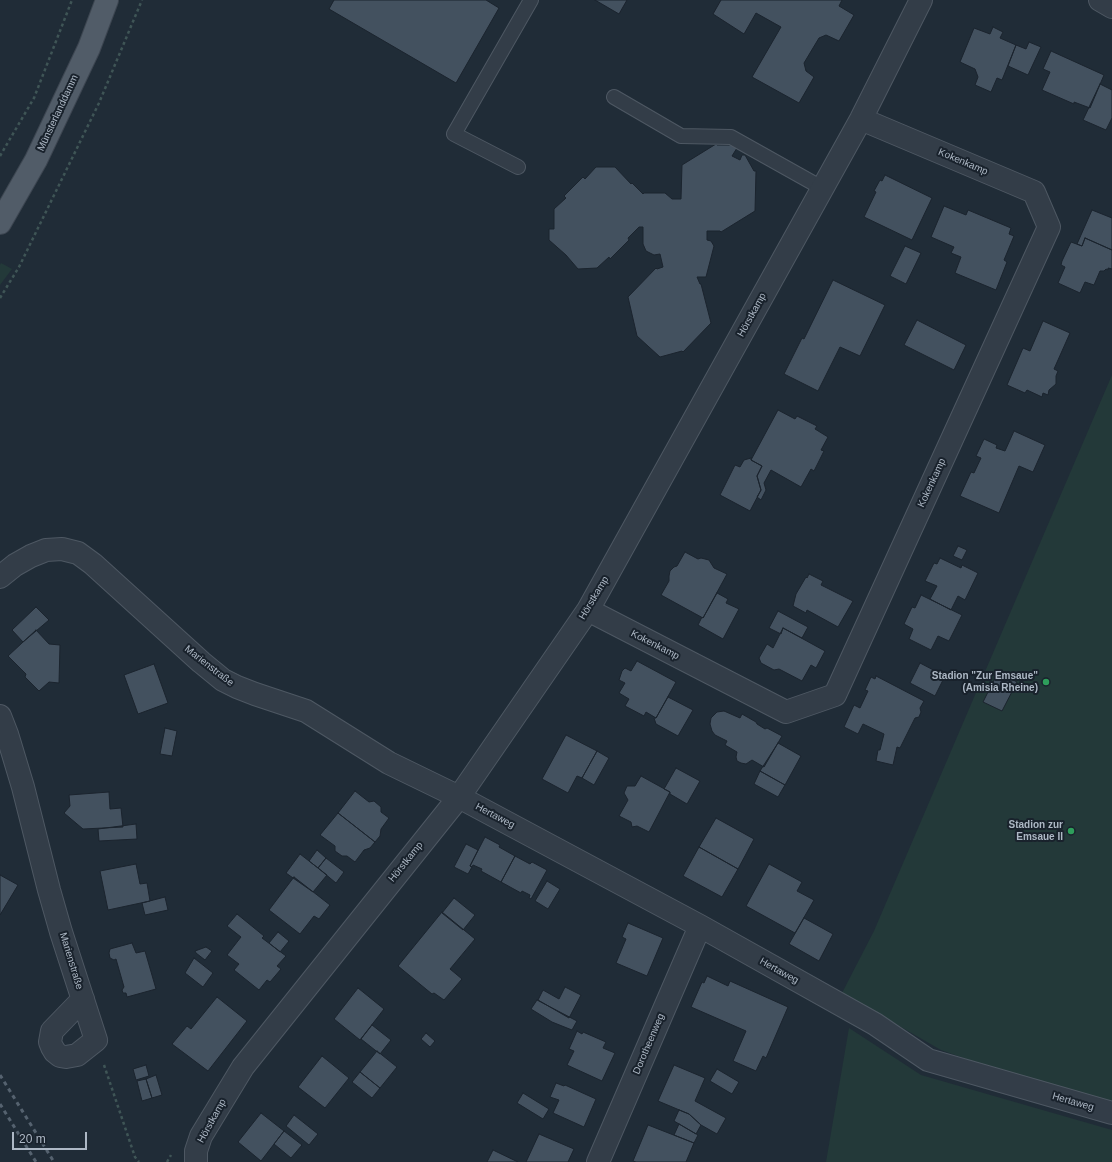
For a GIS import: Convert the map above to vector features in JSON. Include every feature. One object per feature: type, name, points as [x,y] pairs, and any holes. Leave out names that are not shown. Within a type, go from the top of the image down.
[{"type":"main road","name":"Münsterlanddamm","points":[[0,223],[36,160],[88,48],[107,0]]},
{"type":"street","name":"Hörstkamp","points":[[196,1156],[201,1136],[243,1067],[459,797],[588,610],[861,118],[921,0]]},
{"type":"street","points":[[1100,0],[1112,7]]},
{"type":"street","name":"Kokenkamp","points":[[588,610],[786,712],[835,695],[1049,227],[1034,192],[861,118]]},
{"type":"street","name":"Marienstraße","points":[[0,577],[15,565],[30,556],[46,550],[62,549],[78,553],[223,680],[255,694],[306,711],[388,763],[459,797]]},
{"type":"street","name":"Marienstraße","points":[[0,716],[21,779],[49,890],[96,1040],[77,1055],[66,1057],[55,1052],[50,1042],[52,1031],[55,1026],[83,999]]},
{"type":"street","name":"Hertaweg","points":[[459,797],[700,926],[875,1024],[928,1060],[1112,1113]]},
{"type":"street","name":"Dorotheenweg","points":[[598,1162],[700,926]]},
{"type":"lane","points":[[518,167],[454,134],[530,0]]},
{"type":"lane","points":[[614,97],[681,136],[731,137],[822,188]]},
{"type":"path","points":[[0,156],[34,98],[72,0]]},
{"type":"path","points":[[0,298],[19,267],[99,103],[142,0]]},
{"type":"path","points":[[96,1040],[135,1157],[139,1162]]},
{"type":"green space","points":[[1,263],[12,269],[0,285],[0,265]]},
{"type":"green space","name":"Stadion \"Zur Emsaue\" (Amisia Rheine)","points":[[1112,375],[1112,1107],[1053,1090],[941,1050],[842,993],[874,931]]},
{"type":"green space","points":[[849,1028],[921,1075],[1112,1130],[1112,1162],[826,1162]]},
{"type":"building","points":[[334,0],[486,0],[499,8],[456,83],[329,9]]},
{"type":"building","points":[[595,0],[627,0],[619,14]]},
{"type":"building","points":[[721,0],[842,0],[839,6],[854,15],[839,41],[826,35],[819,38],[804,63],[806,71],[814,77],[799,103],[752,77],[781,27],[756,13],[744,34],[713,14]]},
{"type":"building","points":[[993,27],[1003,32],[1000,38],[1016,45],[1002,80],[997,78],[991,92],[975,85],[978,77],[975,69],[960,62],[974,28],[990,34]]},
{"type":"building","points":[[1029,42],[1041,47],[1028,75],[1008,66],[1016,45],[1026,49]]},
{"type":"building","points":[[1051,51],[1104,75],[1090,108],[1074,102],[1074,104],[1042,90],[1050,72],[1043,69]]},
{"type":"building","points":[[1100,84],[1112,90],[1112,118],[1106,130],[1083,120]]},
{"type":"building","points":[[716,144],[735,145],[737,148],[732,156],[740,160],[742,155],[745,155],[754,171],[756,171],[755,211],[721,232],[707,231],[707,240],[711,241],[714,246],[706,277],[697,277],[701,284],[711,323],[683,352],[660,357],[637,336],[628,297],[656,268],[663,267],[660,254],[654,255],[646,251],[643,244],[643,227],[639,227],[628,238],[629,240],[610,259],[609,257],[597,268],[578,269],[566,255],[549,240],[549,229],[554,229],[554,209],[566,198],[564,196],[583,177],[585,179],[596,167],[615,167],[643,194],[665,193],[672,199],[681,199],[682,165]]},
{"type":"building","points":[[885,175],[932,198],[912,240],[864,217],[876,192],[874,191],[880,180],[882,181]]},
{"type":"building","points":[[944,206],[966,215],[968,210],[1011,228],[1009,234],[1014,236],[1004,260],[1007,262],[996,290],[955,273],[961,257],[951,253],[954,247],[931,237]]},
{"type":"building","points":[[1092,210],[1112,218],[1112,250],[1085,238],[1082,246],[1077,244]]},
{"type":"building","points":[[1085,238],[1112,250],[1112,269],[1108,268],[1108,270],[1106,269],[1104,271],[1100,271],[1094,285],[1085,282],[1080,293],[1058,283],[1065,267],[1061,265],[1062,261],[1071,242],[1082,246]]},
{"type":"building","points":[[905,246],[921,253],[906,284],[890,276]]},
{"type":"building","points":[[833,280],[885,305],[860,356],[840,347],[818,391],[784,374],[802,338],[804,339]]},
{"type":"building","points":[[917,320],[966,345],[954,370],[904,345]]},
{"type":"building","points":[[1043,321],[1070,333],[1054,369],[1058,371],[1056,376],[1056,384],[1049,390],[1048,395],[1043,393],[1042,397],[1027,390],[1025,393],[1007,385],[1023,348],[1030,351]]},
{"type":"building","points":[[778,410],[795,419],[797,416],[817,426],[815,429],[828,437],[821,450],[824,451],[814,471],[811,469],[801,487],[771,470],[764,483],[766,490],[761,500],[757,497],[761,490],[757,476],[762,466],[751,460]]},
{"type":"building","points":[[1014,431],[1045,445],[1033,472],[1019,466],[999,513],[960,496],[971,472],[974,473],[981,458],[976,456],[984,439],[997,445],[996,448],[1005,451]]},
{"type":"building","points":[[751,458],[751,460],[762,466],[757,476],[761,490],[750,511],[720,495],[735,465],[740,467],[744,460]]},
{"type":"building","points":[[958,546],[967,550],[962,560],[953,556]]},
{"type":"building","points":[[685,552],[698,559],[701,558],[709,560],[714,568],[727,574],[703,618],[661,595],[669,581],[670,571],[677,566]]},
{"type":"building","points":[[940,558],[961,568],[962,565],[978,573],[965,600],[958,596],[951,610],[930,599],[937,586],[925,581],[934,563],[937,564]]},
{"type":"building","points":[[809,574],[823,581],[821,585],[853,601],[838,627],[807,610],[806,613],[793,606],[796,594]]},
{"type":"building","points":[[717,593],[728,599],[726,603],[739,609],[723,639],[698,625]]},
{"type":"building","points":[[921,595],[962,615],[949,641],[938,636],[931,650],[909,639],[913,629],[904,624],[912,607],[915,608]]},
{"type":"building","points":[[36,607],[49,620],[23,642],[12,630]]},
{"type":"building","points":[[778,611],[808,627],[802,638],[783,628],[781,634],[769,628]]},
{"type":"building","points":[[783,628],[825,651],[816,668],[811,665],[802,681],[779,669],[774,670],[761,663],[759,658],[767,644],[773,648]]},
{"type":"building","points":[[36,630],[49,644],[60,645],[59,683],[49,682],[39,691],[25,677],[26,674],[8,656]]},
{"type":"building","points":[[637,661],[676,682],[656,718],[646,712],[644,716],[625,706],[629,699],[619,693],[625,683],[619,680],[622,671],[625,668],[631,671]]},
{"type":"building","points":[[920,663],[945,676],[935,696],[910,683]]},
{"type":"building","points":[[154,664],[168,703],[138,714],[124,675]]},
{"type":"building","points":[[998,672],[1017,682],[1002,711],[983,702]]},
{"type":"building","points":[[876,676],[924,701],[920,708],[921,712],[919,717],[915,718],[900,748],[897,747],[893,765],[876,761],[878,750],[880,750],[884,734],[863,724],[858,734],[844,727],[854,705],[860,708],[868,691],[865,690],[871,677],[875,679]]},
{"type":"building","points":[[668,697],[693,710],[678,736],[656,724],[654,718],[656,718]]},
{"type":"building","points":[[724,711],[740,718],[742,714],[765,729],[767,728],[782,736],[764,767],[752,760],[746,764],[737,761],[737,752],[725,745],[727,741],[715,735],[712,731],[710,724],[711,718],[717,712]]},
{"type":"building","points":[[165,728],[177,731],[172,756],[160,754]]},
{"type":"building","points":[[566,735],[597,751],[582,778],[577,776],[568,793],[542,779]]},
{"type":"building","points":[[778,743],[801,756],[785,785],[760,771]]},
{"type":"building","points":[[597,751],[609,758],[594,785],[582,778]]},
{"type":"building","points":[[676,768],[700,781],[687,804],[664,789]]},
{"type":"building","points":[[760,771],[785,785],[778,797],[754,784]]},
{"type":"building","points":[[641,776],[670,792],[649,832],[637,826],[632,827],[631,822],[619,816],[628,800],[624,793],[627,786],[635,786]]},
{"type":"building","points":[[355,791],[369,802],[374,801],[381,807],[381,812],[389,818],[381,829],[380,836],[375,842],[338,813]]},
{"type":"building","points":[[109,792],[110,809],[121,808],[123,827],[83,829],[64,813],[70,806],[69,795]]},
{"type":"building","points":[[338,813],[375,842],[370,848],[364,850],[355,862],[347,856],[342,856],[335,851],[335,846],[320,835]]},
{"type":"building","points":[[716,818],[754,839],[738,869],[699,847]]},
{"type":"building","points":[[136,824],[137,839],[99,841],[98,829]]},
{"type":"building","points":[[485,837],[500,845],[499,847],[515,856],[501,882],[481,871],[482,869],[473,865],[472,867],[470,866]]},
{"type":"building","points":[[466,844],[478,850],[470,866],[472,867],[468,874],[454,867]]},
{"type":"building","points":[[699,847],[738,869],[722,897],[683,876]]},
{"type":"building","points":[[317,850],[326,858],[318,868],[309,861]]},
{"type":"building","points":[[300,854],[327,875],[313,892],[286,873]]},
{"type":"building","points":[[515,856],[530,864],[532,862],[547,870],[531,899],[529,898],[530,895],[522,891],[521,893],[501,882]]},
{"type":"building","points":[[326,858],[344,872],[336,883],[318,868]]},
{"type":"building","points":[[136,864],[140,884],[147,883],[150,901],[108,910],[100,871]]},
{"type":"building","points":[[769,864],[802,882],[797,891],[814,900],[795,933],[746,906]]},
{"type":"building","points":[[0,875],[18,885],[0,915]]},
{"type":"building","points":[[294,877],[330,905],[319,919],[314,916],[300,934],[269,910]]},
{"type":"building","points":[[547,881],[560,889],[548,909],[535,901]]},
{"type":"building","points":[[165,897],[168,910],[145,915],[142,903]]},
{"type":"building","points":[[454,898],[475,915],[463,930],[442,913]]},
{"type":"building","points":[[442,912],[475,939],[450,969],[462,979],[444,1000],[434,993],[432,994],[398,966]]},
{"type":"building","points":[[237,914],[264,936],[262,938],[286,956],[277,966],[281,969],[270,982],[267,980],[259,990],[234,970],[239,964],[227,955],[241,937],[227,926]]},
{"type":"building","points":[[804,918],[833,934],[819,961],[789,944]]},
{"type":"building","points":[[628,923],[663,938],[647,976],[616,963],[626,939],[622,937]]},
{"type":"building","points":[[278,932],[289,941],[280,952],[269,943]]},
{"type":"building","points":[[132,943],[136,953],[145,951],[156,989],[127,997],[126,993],[123,993],[122,990],[124,987],[116,959],[114,960],[110,958],[109,953],[110,949]]},
{"type":"building","points":[[206,947],[212,951],[205,960],[195,951]]},
{"type":"building","points":[[194,958],[213,973],[203,987],[185,973]]},
{"type":"building","points":[[707,976],[728,986],[730,981],[788,1007],[766,1058],[763,1056],[756,1071],[733,1061],[746,1031],[691,1007],[702,982],[704,983]]},
{"type":"building","points":[[565,987],[581,995],[569,1018],[538,1000],[543,990],[559,999]]},
{"type":"building","points":[[358,988],[384,1009],[360,1040],[334,1019]]},
{"type":"building","points":[[217,997],[247,1021],[208,1071],[172,1044],[187,1026],[191,1029]]},
{"type":"building","points":[[537,1000],[577,1021],[572,1030],[552,1022],[531,1009]]},
{"type":"building","points":[[372,1025],[391,1040],[380,1054],[361,1039]]},
{"type":"building","points":[[577,1031],[606,1042],[603,1048],[615,1053],[602,1081],[567,1065],[574,1051],[569,1049]]},
{"type":"building","points":[[426,1033],[435,1041],[430,1047],[421,1039]]},
{"type":"building","points":[[377,1051],[397,1067],[380,1088],[360,1072]]},
{"type":"building","points":[[322,1056],[349,1078],[325,1108],[298,1087]]},
{"type":"building","points":[[146,1065],[149,1076],[136,1080],[133,1069]]},
{"type":"building","points":[[674,1065],[705,1078],[695,1101],[726,1118],[717,1134],[701,1125],[689,1114],[658,1101]]},
{"type":"building","points":[[717,1069],[739,1082],[732,1094],[710,1081]]},
{"type":"building","points":[[360,1072],[380,1088],[372,1098],[352,1082]]},
{"type":"building","points":[[156,1075],[162,1095],[152,1098],[146,1079]]},
{"type":"building","points":[[146,1079],[152,1098],[142,1101],[137,1081]]},
{"type":"building","points":[[556,1083],[565,1085],[596,1099],[584,1127],[553,1113],[559,1100],[550,1097]]},
{"type":"building","points":[[523,1093],[549,1109],[543,1119],[517,1103]]},
{"type":"building","points":[[679,1110],[689,1114],[701,1125],[696,1134],[674,1121]]},
{"type":"building","points":[[261,1113],[284,1131],[261,1161],[238,1142]]},
{"type":"building","points":[[294,1115],[318,1134],[309,1145],[286,1126]]},
{"type":"building","points":[[679,1124],[698,1135],[694,1143],[674,1135]]},
{"type":"building","points":[[648,1125],[694,1143],[686,1162],[633,1161]]},
{"type":"building","points":[[284,1131],[302,1145],[291,1158],[274,1144]]},
{"type":"building","points":[[539,1134],[574,1149],[568,1162],[526,1162]]},
{"type":"building","points":[[493,1150],[518,1162],[487,1162]]},
{"type":"railway","points":[[0,1075],[54,1162]]},
{"type":"railway","points":[[0,1104],[36,1162]]},
{"type":"place","name":"Stadion \"Zur Emsaue\" (Amisia Rheine)","points":[[1046,682]]},
{"type":"place","name":"Stadion zur Emsaue II","points":[[1071,831]]}]
